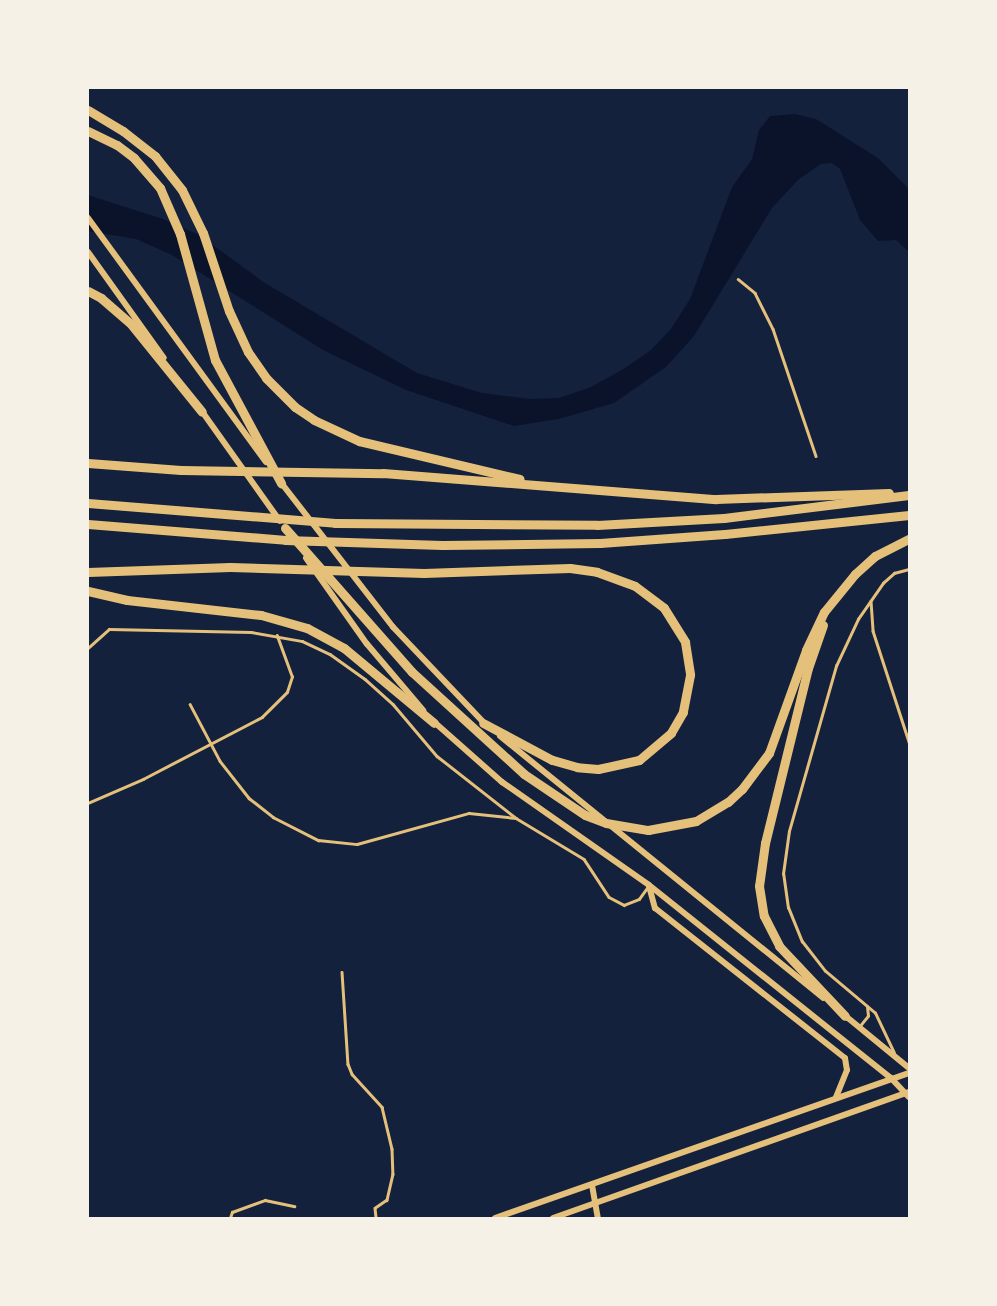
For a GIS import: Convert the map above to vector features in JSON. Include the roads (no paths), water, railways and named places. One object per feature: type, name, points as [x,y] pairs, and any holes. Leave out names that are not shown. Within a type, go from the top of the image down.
[{"type":"highway","points":[[88,110],[139,142],[167,170],[195,215],[239,334],[266,378],[314,420],[359,441],[506,477],[601,492]]},
{"type":"highway","points":[[88,131],[117,145],[134,158],[160,188],[180,234],[215,360],[281,483]]},
{"type":"highway","points":[[88,291],[101,298],[130,323],[202,412]]},
{"type":"highway","points":[[88,463],[181,470],[352,472],[601,492],[752,499],[909,494]]},
{"type":"highway","points":[[88,503],[269,520],[335,523],[597,525],[724,518],[909,494]]},
{"type":"highway","points":[[88,524],[351,544],[600,543],[725,534],[909,515]]},
{"type":"highway","points":[[285,528],[412,672],[476,732],[565,803],[606,823],[629,829],[660,829],[696,821],[729,802],[742,789],[769,753],[809,640],[837,595],[876,556],[909,539]]},
{"type":"highway","points":[[88,572],[255,568],[424,573],[539,567],[597,572],[626,582],[650,596],[675,622],[685,642],[690,675],[683,712],[671,733],[639,760],[598,769],[577,767],[552,760],[484,723]]},
{"type":"highway","points":[[88,591],[127,600],[261,615],[307,628],[344,648],[434,723]]},
{"type":"highway","points":[[837,595],[817,639],[808,668],[765,843],[759,886],[764,916],[779,946],[845,1016]]},
{"type":"street","points":[[88,218],[281,483],[393,627],[484,723],[909,1070],[495,1219]]},
{"type":"street","points":[[88,252],[367,644],[434,723],[502,782],[649,885],[891,1077],[908,1094],[552,1219]]},
{"type":"street","points":[[649,885],[655,908],[845,1058],[847,1070],[836,1097]]},
{"type":"street","points":[[592,1185],[598,1219]]},
{"type":"lane","points":[[737,279],[755,293],[773,329],[816,456]]},
{"type":"lane","points":[[895,1056],[880,1019],[825,971],[802,942],[788,908],[783,874],[789,831],[827,692],[848,638],[871,600],[894,573],[909,569]]},
{"type":"lane","points":[[871,600],[873,631],[909,742]]},
{"type":"lane","points":[[88,648],[110,629],[251,632],[302,641],[330,654],[365,679],[393,704],[438,756],[516,818],[584,859],[609,897],[624,905],[639,899],[649,885]]},
{"type":"lane","points":[[88,803],[262,717],[288,692],[292,677],[277,636]]},
{"type":"lane","points":[[190,704],[220,761],[249,798],[273,817],[318,841],[357,844],[469,813],[516,818]]},
{"type":"lane","points":[[342,972],[348,1064],[352,1074],[382,1107],[392,1149],[393,1174],[387,1200],[375,1208],[376,1219]]},
{"type":"lane","points":[[859,1027],[869,1013],[865,1004]]},
{"type":"lane","points":[[230,1219],[232,1212],[265,1200],[294,1206]]},
{"type":"water","points":[[795,114],[816,119],[878,158],[909,189],[909,252],[896,240],[878,241],[860,220],[840,169],[832,163],[821,164],[798,180],[772,208],[694,336],[666,367],[614,403],[559,419],[514,426],[406,390],[323,350],[172,255],[136,239],[88,231],[88,195],[163,219],[199,235],[265,283],[417,373],[482,393],[531,399],[559,398],[591,387],[625,368],[651,350],[671,329],[690,299],[732,187],[752,159],[759,130],[770,116]]}]
